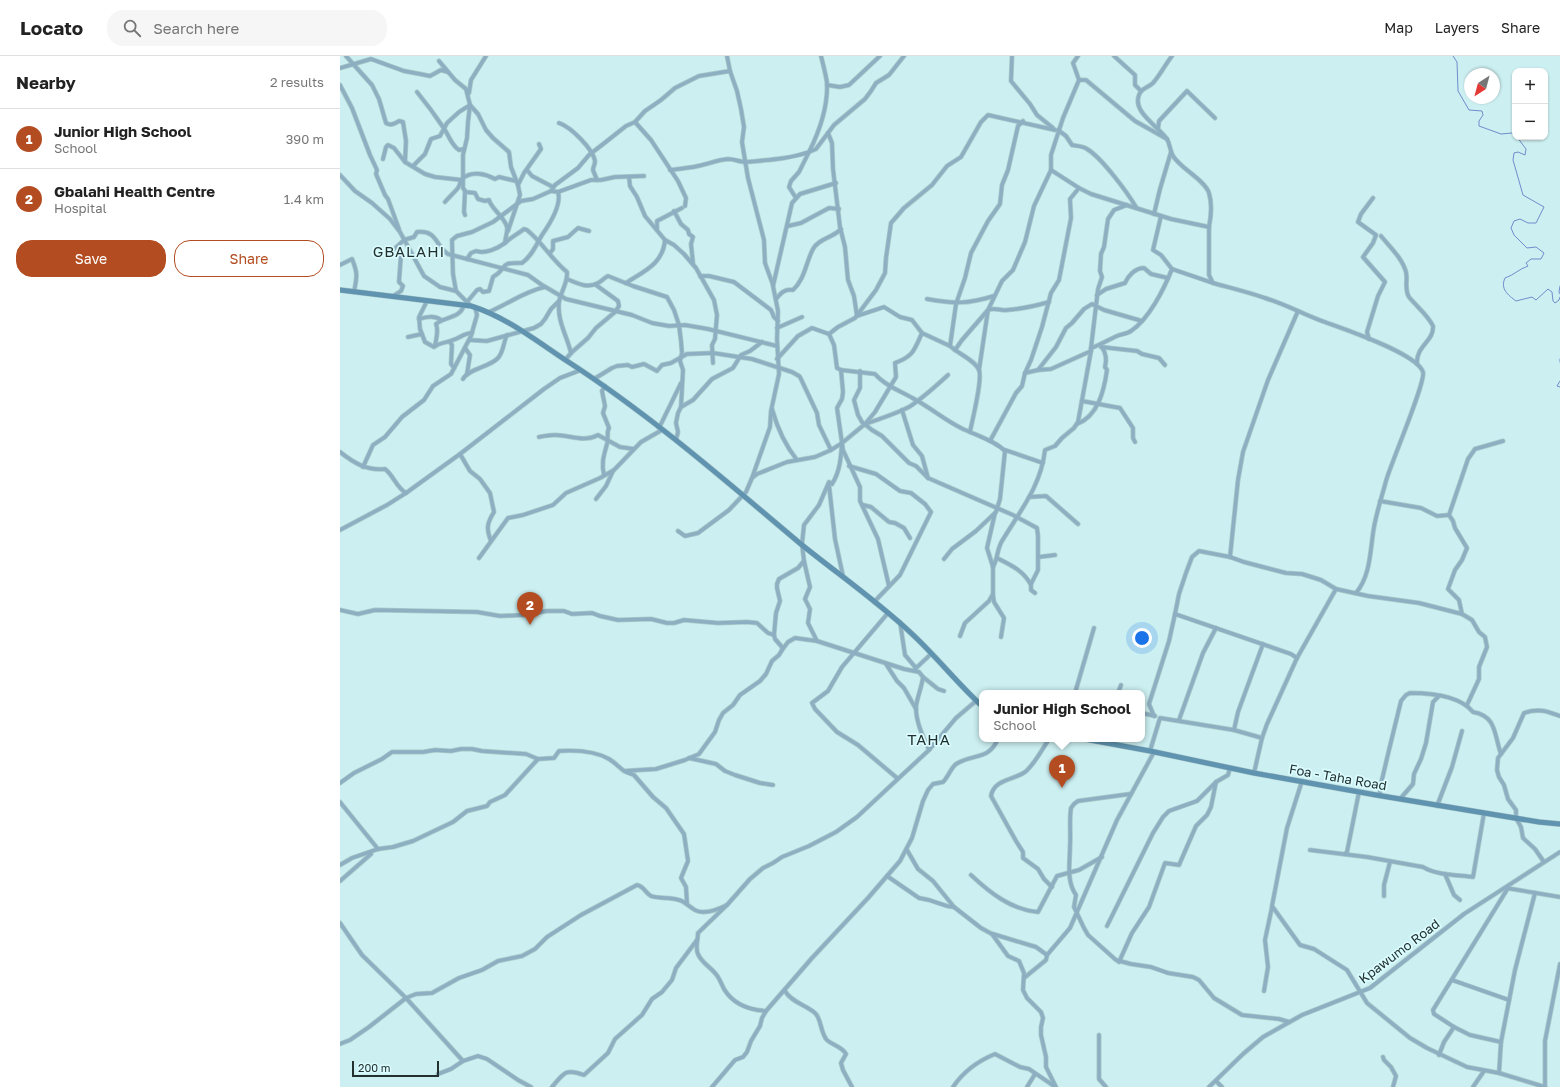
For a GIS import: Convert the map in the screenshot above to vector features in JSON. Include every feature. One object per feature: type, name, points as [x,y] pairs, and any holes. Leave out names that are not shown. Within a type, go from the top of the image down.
[{"type":"street","points":[[346,56],[372,85],[386,123],[393,125],[399,121],[403,122],[406,141],[404,162]]},
{"type":"street","points":[[468,94],[471,80],[486,56]]},
{"type":"street","points":[[678,531],[685,536],[698,533],[729,510],[744,495],[752,478],[770,427],[772,408],[779,374],[777,346],[778,311],[773,286],[765,262],[764,240],[751,191],[742,142],[744,127],[741,109],[727,56]]},
{"type":"street","points":[[796,198],[789,187],[791,180],[798,172],[815,141],[822,114],[826,85],[821,56]]},
{"type":"street","points":[[826,85],[840,87],[849,85],[880,56]]},
{"type":"street","points":[[670,170],[729,159],[746,162],[750,160],[770,160],[796,156],[816,149],[834,125],[872,91],[876,82],[889,75],[904,56]]},
{"type":"street","points":[[1012,56],[1011,81],[1037,115],[1066,136],[1072,145],[1086,149],[1101,161],[1129,195],[1136,207]]},
{"type":"street","points":[[955,350],[988,310],[1002,281],[1013,270],[1024,242],[1034,206],[1052,170],[1051,155],[1057,130],[1079,80],[1073,63],[1078,56]]},
{"type":"street","points":[[1114,56],[1135,75],[1135,85],[1141,91]]},
{"type":"street","points":[[1172,56],[1152,85],[1141,91],[1138,97],[1138,104],[1152,124],[1168,140],[1173,156],[1189,173],[1202,182],[1209,193],[1211,215],[1209,227],[1209,275],[1213,283]]},
{"type":"street","points":[[340,68],[371,59],[404,71],[430,76],[441,70],[448,72]]},
{"type":"street","points":[[439,61],[466,89],[470,105],[467,138],[464,149],[462,180],[465,191],[465,215]]},
{"type":"street","points":[[363,467],[373,445],[385,437],[402,417],[424,400],[433,386],[451,374],[469,340],[477,315],[456,291],[453,274],[452,240],[456,236],[463,236],[482,227],[516,204],[552,189],[626,126],[635,122],[645,111],[675,88],[690,79],[699,76],[730,71]]},
{"type":"street","points":[[1079,80],[1086,80],[1135,121],[1168,140]]},
{"type":"street","points":[[340,85],[352,108],[377,170],[376,174],[388,199],[400,232],[424,276],[440,287],[456,291]]},
{"type":"street","points":[[1158,129],[1159,121],[1187,91],[1214,118]]},
{"type":"street","points":[[417,92],[444,128],[450,137],[453,146],[459,150],[464,149]]},
{"type":"street","points":[[413,166],[424,154],[431,139],[440,136],[447,123],[459,112],[470,105]]},
{"type":"street","points":[[470,105],[478,114],[492,138],[509,152],[511,167],[518,185],[520,195],[507,232],[505,243]]},
{"type":"street","points":[[857,316],[876,290],[885,273],[891,223],[904,208],[932,185],[947,166],[961,157],[980,122],[988,115],[1057,130]]},
{"type":"street","points":[[635,122],[651,140],[683,190],[686,198],[683,207],[657,221],[657,230]]},
{"type":"street","points":[[950,346],[956,304],[965,278],[971,253],[1000,204],[1002,185],[1008,170],[1018,126],[1023,122]]},
{"type":"street","points":[[559,123],[577,134],[582,142],[588,147],[595,164],[593,170],[598,180]]},
{"type":"street","points":[[828,133],[832,143],[833,169],[848,280],[854,296],[857,316]]},
{"type":"street","points":[[518,185],[541,149],[539,144]]},
{"type":"street","points":[[383,158],[388,145],[394,148],[404,162],[413,166],[424,174],[462,180]]},
{"type":"street","points":[[1154,214],[1171,152]]},
{"type":"street","points":[[527,170],[532,176],[558,192],[591,180],[644,176]]},
{"type":"street","points":[[1052,170],[1091,194],[1161,216],[1209,227]]},
{"type":"street","points":[[445,202],[462,180],[467,176],[481,174],[495,179],[499,177],[516,181]]},
{"type":"street","points":[[340,175],[355,191],[372,203],[390,219],[400,232]]},
{"type":"street","points":[[629,177],[630,186],[637,197],[645,216],[665,240],[674,245],[693,264],[714,300],[717,315],[715,339],[712,345],[713,363]]},
{"type":"street","points":[[773,286],[788,226],[792,203],[800,194],[836,183]]},
{"type":"street","points":[[990,441],[1016,392],[1022,386],[1051,293],[1058,280],[1062,267],[1071,218],[1070,199],[1079,188]]},
{"type":"street","points":[[465,191],[475,193],[478,199],[485,201],[489,200],[507,227],[507,232]]},
{"type":"street","points":[[434,347],[437,336],[436,324],[441,320],[457,315],[462,311],[469,305],[477,290],[480,289],[483,292],[489,292],[493,277],[499,274],[501,268],[508,263],[522,263],[532,253],[554,217],[559,196],[558,192]]},
{"type":"street","points":[[1370,339],[1367,332],[1378,296],[1385,282],[1363,257],[1373,244],[1376,235],[1358,222],[1361,214],[1373,198]]},
{"type":"street","points":[[1077,424],[1091,350],[1098,289],[1102,277],[1100,272],[1101,254],[1104,247],[1108,219],[1114,210],[1128,205]]},
{"type":"street","points":[[788,226],[801,223],[829,208],[839,209]]},
{"type":"street","points":[[674,211],[681,224],[693,237],[691,244],[693,264]]},
{"type":"street","points":[[1161,216],[1153,250],[1161,255],[1172,269],[1290,307],[1370,339],[1399,352],[1417,364],[1423,373],[1420,389],[1396,452],[1380,501],[1366,574],[1362,587],[1356,593]]},
{"type":"street","points":[[550,253],[553,249],[553,241],[568,237],[578,228],[589,231]]},
{"type":"street","points":[[467,259],[471,253],[476,251],[480,252],[493,250],[524,229],[530,232],[550,253],[557,264],[567,272],[567,279],[560,301],[560,323],[571,353]]},
{"type":"street","points":[[776,299],[783,292],[793,290],[798,286],[814,248],[820,241],[830,237],[841,229]]},
{"type":"street","points":[[390,254],[404,240],[414,237],[417,232],[424,231],[437,240],[444,252],[528,275],[566,299],[632,315],[652,323],[669,326],[690,325],[777,346]]},
{"type":"street","points":[[1381,236],[1400,259],[1405,271],[1408,296],[1425,314],[1433,326],[1431,336],[1418,354],[1417,364]]},
{"type":"street","points":[[626,283],[654,264],[662,255],[665,240]]},
{"type":"street","points":[[392,297],[402,291],[403,286],[399,282],[401,255]]},
{"type":"street","points":[[340,266],[352,259],[357,270],[354,292]]},
{"type":"street","points":[[1098,295],[1106,289],[1124,283],[1136,269],[1144,268],[1151,274],[1168,278]]},
{"type":"street","points":[[1025,373],[1051,369],[1100,346],[1119,335],[1130,332],[1142,322],[1155,305],[1172,269]]},
{"type":"street","points":[[567,279],[584,286],[596,285],[608,276],[667,297],[674,310],[679,325],[682,353],[680,361],[683,370],[683,380],[681,407],[676,424],[678,432],[676,440]]},
{"type":"street","points":[[700,276],[708,276],[734,282],[771,310],[774,317],[778,321]]},
{"type":"street","points":[[565,360],[585,342],[596,328],[615,312],[619,306],[618,301],[596,285]]},
{"type":"street","points":[[489,312],[545,287]]},
{"type":"street","points":[[340,290],[469,305],[489,312],[581,370],[605,386],[676,440],[802,544],[900,622],[979,703]]},
{"type":"street","points":[[927,299],[956,304],[975,302],[995,296]]},
{"type":"street","points":[[428,301],[419,319],[420,329],[425,342],[434,347]]},
{"type":"street","points":[[469,340],[487,341],[522,332],[541,324],[550,309],[560,301]]},
{"type":"street","points":[[988,310],[1028,308],[1049,302]]},
{"type":"street","points":[[1038,370],[1056,346],[1066,328],[1084,309],[1092,304],[1142,322]]},
{"type":"street","points":[[829,334],[857,316],[884,307],[900,317],[912,320],[922,333],[950,346],[975,365],[979,370]]},
{"type":"street","points":[[970,432],[980,380],[979,370],[988,310]]},
{"type":"street","points":[[1230,557],[1238,480],[1243,452],[1268,380],[1298,311]]},
{"type":"street","points":[[419,319],[429,317],[441,320]]},
{"type":"street","points":[[777,328],[802,317]]},
{"type":"street","points":[[778,359],[798,336],[812,328],[829,334],[834,344],[837,368],[841,370],[860,371],[875,374],[878,378],[891,387],[917,400],[947,420],[1003,449],[1044,463]]},
{"type":"street","points":[[434,347],[446,341],[450,342],[472,332]]},
{"type":"street","points":[[752,478],[757,474],[782,464],[815,457],[831,450],[865,424],[873,415],[896,377],[895,363],[906,359],[911,355],[922,333]]},
{"type":"street","points":[[408,337],[422,334]]},
{"type":"street","points":[[463,379],[467,374],[486,366],[497,359],[503,350],[503,344],[507,335]]},
{"type":"street","points":[[450,342],[452,345],[451,364],[454,368]]},
{"type":"street","points":[[681,407],[693,400],[712,379],[731,370],[741,354],[750,351],[762,342]]},
{"type":"street","points":[[1100,346],[1137,351],[1142,354],[1158,358],[1165,364]]},
{"type":"street","points":[[993,567],[1001,542],[1016,517],[1022,512],[1035,487],[1044,463],[1045,450],[1055,446],[1077,424],[1090,417],[1097,405],[1102,392],[1107,370],[1105,367],[1105,352],[1100,346]]},
{"type":"street","points":[[465,348],[470,355],[467,374]]},
{"type":"street","points":[[594,379],[612,368],[628,365],[632,367],[644,364],[657,371],[662,365],[671,363],[687,354],[713,353],[752,359],[792,372],[800,377],[817,413],[819,425],[831,450]]},
{"type":"street","points":[[340,530],[387,505],[460,454],[544,389],[560,378],[581,370]]},
{"type":"street","points":[[841,370],[843,392],[842,399],[837,408],[843,450],[849,466],[860,487],[860,501],[878,538],[889,586]]},
{"type":"street","points":[[860,371],[860,388],[854,400],[858,415],[865,424],[882,436],[909,463],[916,466],[928,478],[951,487],[1037,528],[1039,557],[1038,570],[1031,584],[1031,590],[1035,593]]},
{"type":"street","points":[[865,424],[902,410],[948,375]]},
{"type":"street","points":[[479,558],[508,518],[523,515],[553,504],[566,493],[614,470],[641,442],[660,428],[683,380]]},
{"type":"street","points":[[604,476],[603,458],[608,441],[609,428],[603,413],[605,406],[602,391],[605,386]]},
{"type":"street","points":[[1082,401],[1097,405],[1120,408],[1133,428],[1133,438],[1135,442]]},
{"type":"street","points":[[772,408],[775,422],[787,447],[797,460]]},
{"type":"street","points":[[902,410],[913,445],[922,456],[928,478]]},
{"type":"street","points":[[539,437],[556,435],[591,439],[598,435],[620,447],[634,449]]},
{"type":"street","points":[[1449,516],[1468,459],[1475,449],[1503,441]]},
{"type":"street","points":[[829,482],[832,484],[837,474],[842,443]]},
{"type":"street","points":[[1001,637],[1004,618],[994,602],[993,567],[987,548],[995,514],[998,509],[1006,454],[1003,449]]},
{"type":"street","points":[[340,452],[363,467],[377,470],[385,469],[392,474],[399,488],[406,492]]},
{"type":"street","points":[[460,454],[470,471],[480,479],[490,493],[494,512],[489,519],[487,531],[491,540]]},
{"type":"street","points":[[849,466],[876,474],[900,491],[911,493],[925,504],[931,512],[900,575],[874,602]]},
{"type":"street","points":[[596,498],[606,486],[614,470]]},
{"type":"street","points":[[817,641],[808,623],[810,609],[805,599],[810,587],[802,544],[804,525],[819,505],[829,482]]},
{"type":"street","points":[[829,482],[835,539],[843,577]]},
{"type":"street","points":[[1029,497],[1046,496],[1078,524]]},
{"type":"street","points":[[1380,501],[1421,508],[1437,516],[1449,516]]},
{"type":"street","points":[[863,505],[871,506],[889,522],[895,522],[904,528],[910,538]]},
{"type":"street","points":[[944,559],[952,549],[995,514]]},
{"type":"street","points":[[1449,516],[1467,548],[1462,560],[1455,570],[1448,589],[1459,600],[1462,614]]},
{"type":"street","points":[[1154,716],[1149,704],[1170,637],[1179,594],[1192,557],[1199,551],[1230,557],[1286,573],[1302,574],[1320,580],[1336,589],[1381,599],[1394,599],[1419,603],[1462,614],[1472,620],[1479,632],[1485,637],[1487,647],[1479,667],[1479,679],[1467,706]]},
{"type":"street","points":[[1039,557],[1055,555]]},
{"type":"street","points":[[997,558],[1015,567],[1031,584]]},
{"type":"street","points":[[782,650],[782,647],[775,639],[774,635],[776,613],[780,601],[777,584],[779,579],[798,568],[804,561]]},
{"type":"street","points":[[1254,773],[1262,738],[1297,658],[1336,589]]},
{"type":"street","points":[[960,636],[965,623],[989,601],[993,594]]},
{"type":"street","points":[[340,610],[358,614],[375,610],[477,612],[500,616],[523,615],[547,611],[564,611],[572,614],[592,613],[618,620],[651,619],[667,623],[674,623],[684,620],[718,623],[747,622],[757,624],[768,633],[774,635]]},
{"type":"street","points":[[888,613],[842,667],[828,691],[812,704],[837,732],[858,746],[897,778]]},
{"type":"street","points":[[1175,614],[1291,654],[1297,658]]},
{"type":"street","points":[[900,622],[905,655],[923,677],[938,689],[944,691]]},
{"type":"street","points":[[1076,690],[1094,628]]},
{"type":"street","points":[[1179,720],[1203,653],[1216,628]]},
{"type":"street","points":[[624,771],[656,769],[699,754],[715,732],[719,720],[723,714],[733,705],[740,695],[760,681],[766,674],[772,661],[779,655],[788,642],[795,638],[817,641],[904,669],[915,669],[932,654]]},
{"type":"street","points":[[1234,730],[1238,712],[1263,644]]},
{"type":"street","points":[[886,664],[897,681],[904,688],[916,710],[922,737],[929,750]]},
{"type":"street","points":[[916,710],[923,677]]},
{"type":"street","points":[[1119,690],[1121,685]]},
{"type":"street","points":[[1380,796],[1388,750],[1401,701],[1410,693],[1439,696],[1444,695],[1467,706],[1473,712],[1482,714],[1490,721],[1496,732],[1496,740],[1501,754]]},
{"type":"street","points":[[1400,799],[1413,784],[1414,774],[1421,760],[1426,743],[1433,702],[1439,696]]},
{"type":"street","points":[[766,1011],[757,1011],[743,1005],[728,994],[718,976],[698,955],[698,933],[727,905],[750,879],[763,868],[782,857],[809,846],[836,832],[857,817],[897,778],[929,750],[956,718],[976,700]]},
{"type":"street","points":[[1544,862],[1535,849],[1523,838],[1521,827],[1516,818],[1516,810],[1508,799],[1504,785],[1499,777],[1497,770],[1498,758],[1513,738],[1524,713],[1536,709],[1560,716]]},
{"type":"street","points":[[1145,714],[1160,718],[1234,730],[1262,738]]},
{"type":"street","points":[[1024,978],[1046,960],[1047,955],[1070,928],[1130,794],[1152,752],[1160,718]]},
{"type":"street","points":[[1437,806],[1452,767],[1462,731]]},
{"type":"street","points":[[712,1087],[735,1060],[743,1057],[747,1052],[766,1011],[887,876],[906,850],[917,826],[923,801],[928,790],[933,784],[943,782],[956,764],[989,752],[996,742]]},
{"type":"street","points":[[1047,742],[1026,772],[994,787],[991,796],[1023,852],[1023,858],[1038,869],[1044,879],[1052,887]]},
{"type":"street","name":"Foa - Taha Road","points":[[1102,742],[1254,773],[1380,796],[1560,824]]},
{"type":"street","points":[[340,783],[354,773],[382,760],[392,752],[422,752],[435,750],[451,751],[472,749],[526,754],[538,759],[554,758],[559,752],[578,751],[595,754],[609,759],[624,771],[634,775],[653,797],[666,808],[684,834],[688,861],[681,878],[686,887],[687,904]]},
{"type":"street","points":[[689,758],[716,764],[725,771],[735,775],[760,783],[773,785]]},
{"type":"street","points":[[340,881],[378,849],[393,847],[412,841],[453,822],[467,812],[487,806],[490,802],[504,795],[538,759]]},
{"type":"street","points":[[1107,926],[1153,833],[1163,817],[1169,811],[1197,801],[1216,782],[1228,775],[1230,768]]},
{"type":"street","points":[[1119,962],[1132,933],[1149,907],[1165,863],[1179,865],[1196,826],[1207,815],[1211,807],[1216,782]]},
{"type":"street","points":[[1264,991],[1268,967],[1265,940],[1287,828],[1302,782]]},
{"type":"street","points":[[1345,854],[1347,852],[1359,792]]},
{"type":"street","points":[[1130,794],[1078,801],[1071,808],[1069,860],[1072,889],[1076,895],[1074,907],[1088,935],[1119,962],[1151,967],[1168,973],[1193,977],[1199,980],[1214,998],[1237,1013],[1242,1015],[1279,1019],[1289,1022]]},
{"type":"street","points":[[340,802],[378,849]]},
{"type":"street","points":[[1310,850],[1345,854],[1423,867],[1428,870],[1445,874],[1473,877],[1484,813]]},
{"type":"street","points":[[906,850],[918,869],[933,881],[954,907],[981,928],[992,934],[1036,946],[1047,955]]},
{"type":"street","points":[[340,865],[352,858],[373,852]]},
{"type":"street","name":"Kpawumo Road","points":[[1209,1087],[1258,1041],[1289,1022],[1325,1005],[1360,992],[1378,982],[1454,922],[1560,852]]},
{"type":"street","points":[[971,875],[991,892],[1005,901],[1029,911],[1038,912],[1057,876],[1079,870],[1103,856]]},
{"type":"street","points":[[1384,896],[1384,885],[1390,862]]},
{"type":"street","points":[[1445,874],[1454,896],[1460,900]]},
{"type":"street","points":[[887,876],[919,898],[954,907]]},
{"type":"street","points":[[340,1044],[350,1040],[369,1027],[406,998],[416,994],[432,993],[459,978],[482,970],[498,961],[522,956],[535,950],[547,937],[581,915],[636,885],[642,887],[650,895],[666,899],[681,900],[693,909],[704,912],[720,909],[727,905]]},
{"type":"street","points":[[1501,1042],[1470,1035],[1434,1014],[1433,1010],[1507,888],[1560,898]]},
{"type":"street","points":[[1499,1073],[1501,1042],[1515,970],[1535,893]]},
{"type":"street","points":[[1272,906],[1300,945],[1314,948],[1347,970],[1368,1003],[1410,1038],[1439,1055],[1467,1067],[1499,1073],[1545,1087],[1545,1041],[1560,964]]},
{"type":"street","points":[[340,923],[362,956],[406,998],[463,1061]]},
{"type":"street","points":[[992,934],[1008,956],[1019,961],[1024,973],[1023,990],[1027,998],[1041,1012],[1043,1018],[1041,1035],[1046,1056],[1046,1067],[1055,1087]]},
{"type":"street","points":[[552,1087],[565,1072],[570,1071],[584,1075],[608,1053],[616,1039],[638,1021],[652,999],[662,992],[672,980],[676,968],[698,940]]},
{"type":"street","points":[[1452,980],[1509,1000]]},
{"type":"street","points":[[785,991],[788,997],[815,1013],[819,1017],[821,1031],[827,1040],[844,1050],[846,1054],[841,1063],[852,1087]]},
{"type":"street","points":[[1439,1055],[1444,1042],[1454,1027]]},
{"type":"street","points":[[1098,1036],[1099,1079],[1106,1087]]},
{"type":"street","points":[[953,1087],[964,1073],[995,1054],[1020,1068],[1029,1069],[1055,1087]]},
{"type":"street","points":[[438,1074],[451,1069],[463,1061],[478,1056],[487,1059],[531,1087]]},
{"type":"street","points":[[1383,1057],[1396,1076],[1393,1087]]},
{"type":"street","points":[[1473,1087],[1484,1071]]},
{"type":"street","points":[[1027,1087],[1035,1074]]},
{"type":"street","points":[[1216,1080],[1222,1087]]},
{"type":"waterway","points":[[1453,56],[1457,62],[1458,91],[1469,110],[1482,111],[1483,115],[1479,121],[1479,126],[1501,134],[1512,133]]},
{"type":"waterway","points":[[1519,140],[1526,149],[1525,155],[1518,152],[1514,153],[1513,160],[1523,195],[1544,207],[1536,223],[1528,223],[1520,219],[1514,221],[1511,228],[1514,235],[1527,248],[1536,247],[1544,253],[1541,259],[1531,259],[1526,263],[1528,266],[1505,278],[1503,285],[1504,289],[1516,301],[1532,297],[1536,300],[1548,289],[1552,292],[1553,301],[1555,303],[1560,297]]},
{"type":"waterway","points":[[1560,286],[1560,294]]},
{"type":"waterway","points":[[1560,381],[1557,386],[1560,387]]},
{"type":"place","name":"Gbalahi Health Centre","points":[[530,625]]},
{"type":"place","name":"Junior High School","points":[[1062,788]]},
{"type":"district","name":"GBALAHI","points":[[409,252]]},
{"type":"district","name":"TAHA","points":[[929,740]]}]
